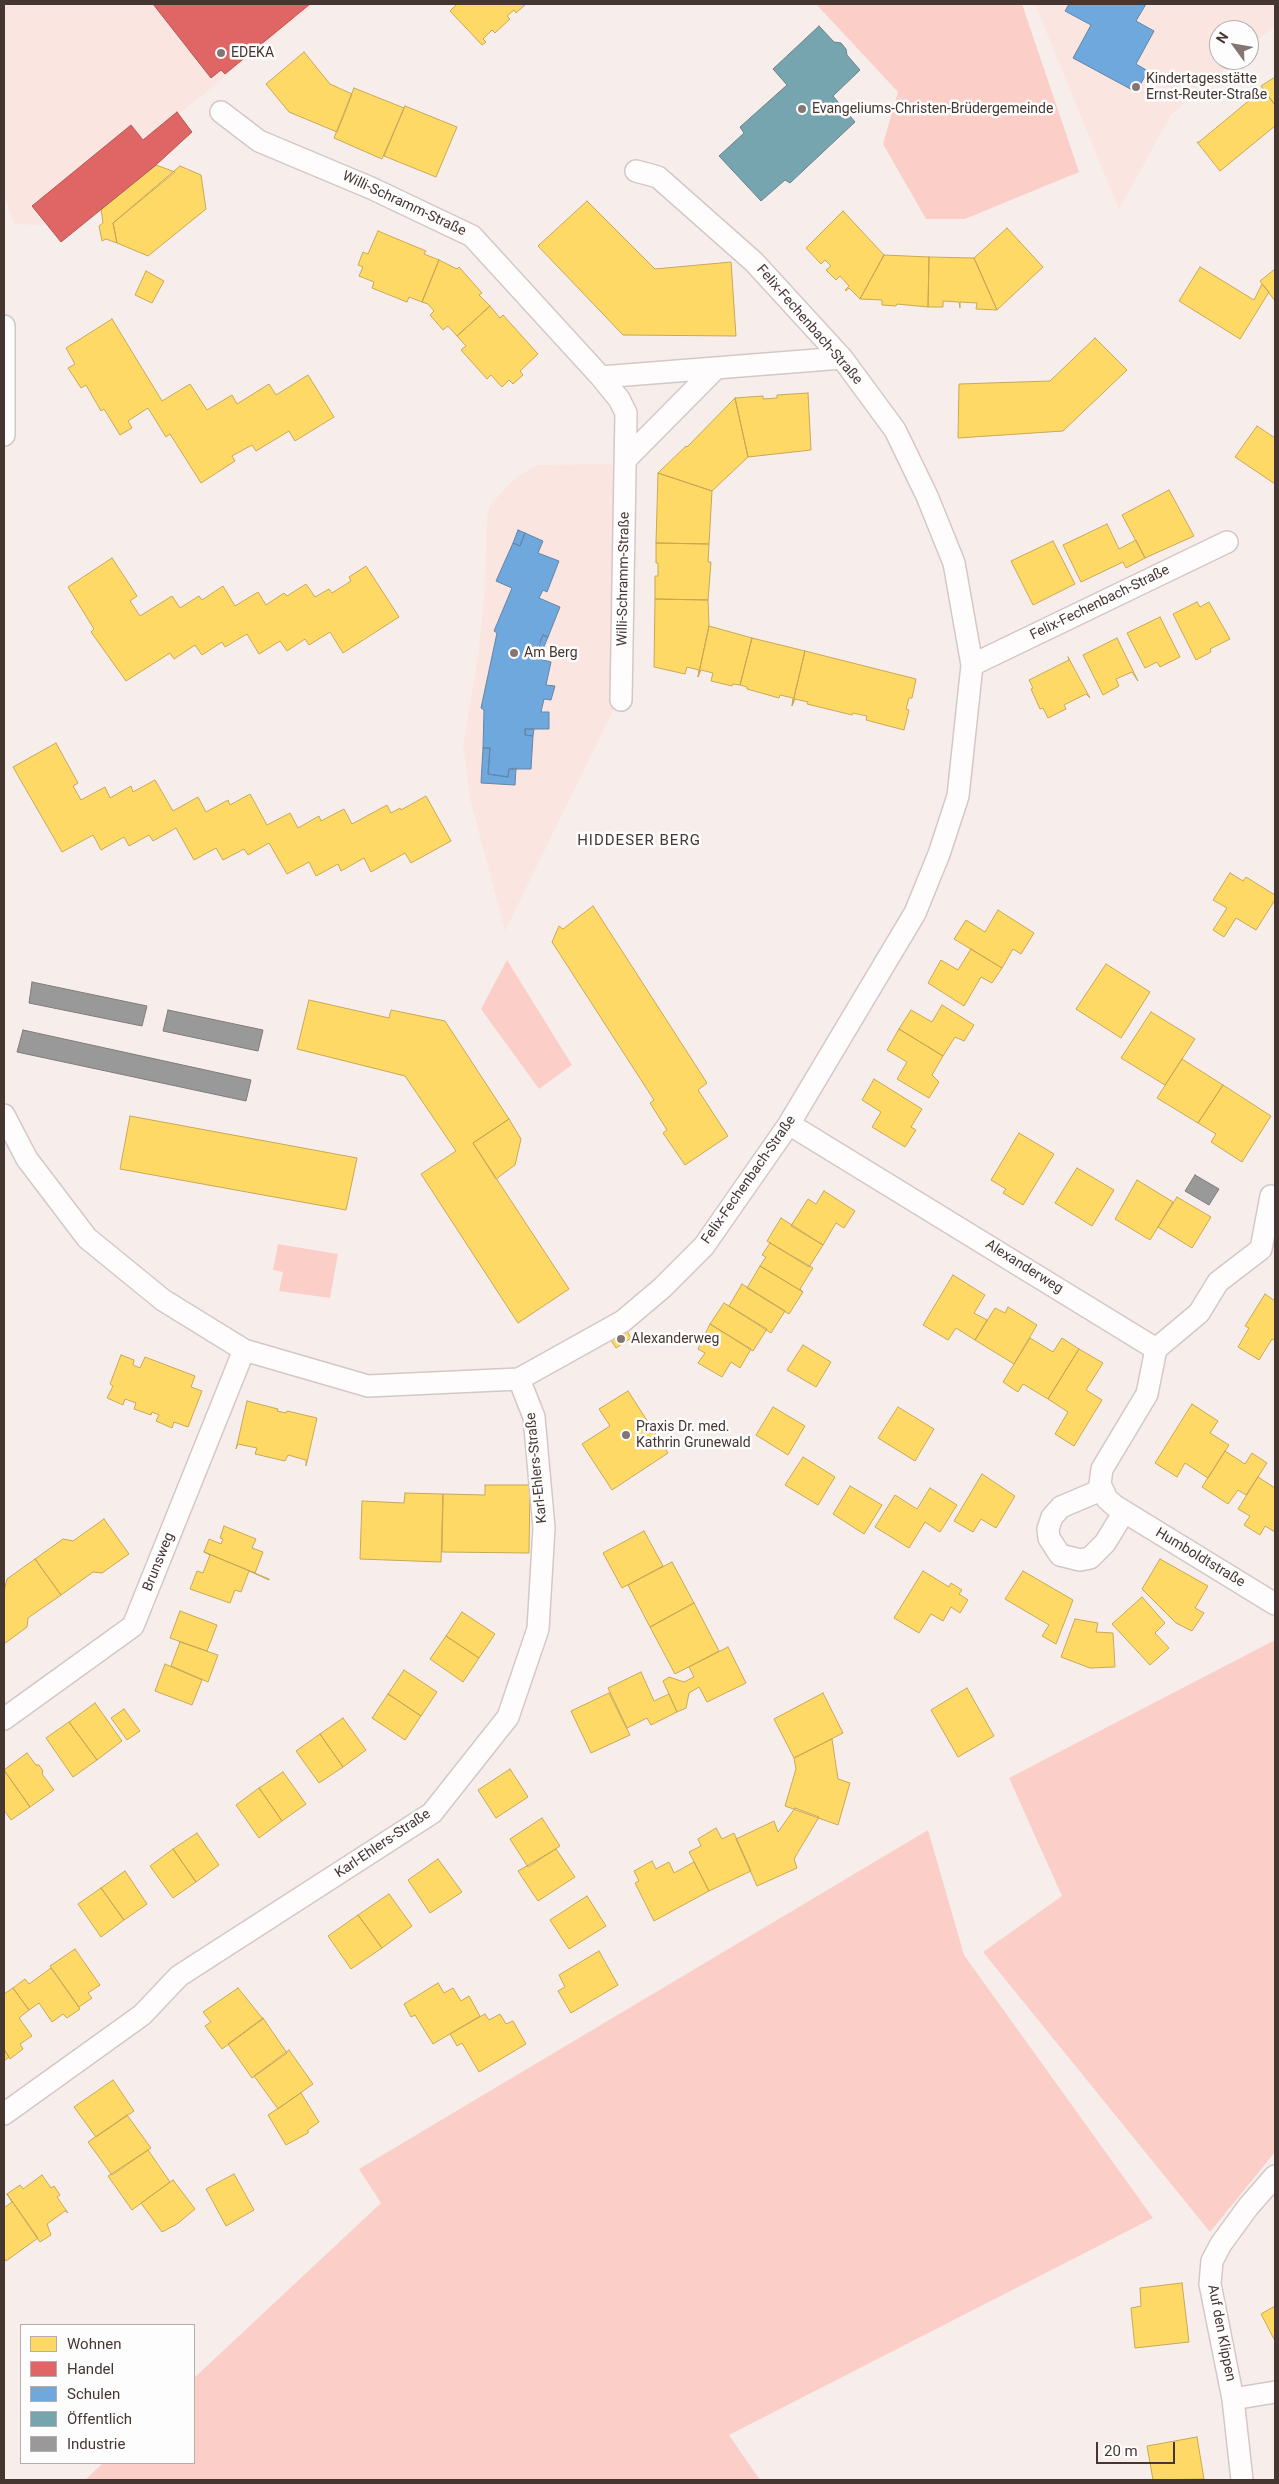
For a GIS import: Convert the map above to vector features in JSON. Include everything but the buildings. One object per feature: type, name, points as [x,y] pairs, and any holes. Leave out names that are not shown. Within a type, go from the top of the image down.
[{"type":"street","name":"Willi-Schramm-Straße","points":[[221,112],[259,141],[371,188],[472,236],[601,376],[619,399],[626,413],[621,700]]},
{"type":"street","name":"Felix-Fechenbach-Straße","points":[[4,1115],[27,1159],[87,1238],[163,1300],[244,1350],[368,1386],[519,1379],[623,1321],[662,1288],[704,1246],[789,1124],[915,913],[936,862],[958,796],[972,665],[954,563],[927,496],[895,430],[842,358],[754,262],[658,177],[636,170]]},
{"type":"street","points":[[4,326],[4,435]]},
{"type":"street","points":[[601,376],[842,358]]},
{"type":"street","points":[[626,459],[716,368]]},
{"type":"street","name":"Felix-Fechenbach-Straße","points":[[972,665],[1228,542]]},
{"type":"street","name":"Alexanderweg","points":[[789,1124],[1156,1349]]},
{"type":"street","points":[[1124,1512],[1105,1544],[1090,1558],[1080,1560],[1060,1555],[1049,1538],[1048,1529],[1054,1513],[1068,1503],[1101,1490],[1102,1469],[1147,1394],[1156,1349],[1199,1313],[1218,1282],[1268,1254],[1271,1196]]},
{"type":"street","name":"Brunsweg","points":[[4,1719],[132,1626],[244,1350]]},
{"type":"street","name":"Karl-Ehlers-Straße","points":[[4,2114],[142,2015],[179,1976],[432,1813],[508,1717],[538,1629],[544,1528],[534,1417],[519,1379]]},
{"type":"street","name":"Humboldtstraße","points":[[1101,1490],[1107,1499],[1124,1512],[1275,1604]]},
{"type":"street","name":"Auf den Klippen","points":[[1242,2480],[1233,2399],[1210,2284],[1212,2261],[1221,2244],[1248,2207],[1275,2176]]},
{"type":"street","points":[[1233,2399],[1275,2392]]},
{"type":"shaded area","points":[[4,4],[315,4],[42,225],[14,224],[4,195]]},
{"type":"shaded area","points":[[816,4],[1022,4],[1079,172],[965,219],[926,219],[883,144],[898,92]]},
{"type":"shaded area","name":"Kindertagesstätte Ernst-Reuter-Straße","points":[[1035,4],[1275,4],[1275,25],[1259,39],[1259,20],[1209,20],[1209,70],[1223,70],[1171,115],[1119,210]]},
{"type":"shaded area","points":[[610,464],[619,471],[613,711],[505,931],[470,799],[463,745],[479,650],[485,585],[487,517],[490,505],[515,478],[537,465]]},
{"type":"shaded area","points":[[507,960],[572,1065],[539,1089],[481,1009]]},
{"type":"shaded area","points":[[278,1244],[338,1254],[330,1298],[279,1291],[283,1272],[273,1270]]},
{"type":"shaded area","points":[[1275,1640],[1275,2152],[1210,2232],[983,1952],[1062,1896],[1009,1778]]},
{"type":"shaded area","points":[[928,1830],[964,1955],[1153,2218],[729,2435],[760,2480],[85,2480],[102,2464],[195,2464],[195,2377],[381,2203],[359,2169]]},
{"type":"place","name":"EDEKA","points":[[221,53]]},
{"type":"place","name":"Kindertagesstätte Ernst-Reuter-Straße","points":[[1136,87]]},
{"type":"place","name":"Evangeliums-Christen-Brüdergemeinde","points":[[802,109]]},
{"type":"place","name":"Am Berg","points":[[514,653]]},
{"type":"place","name":"Alexanderweg","points":[[621,1339]]},
{"type":"place","name":"Praxis Dr. med. Kathrin Grunewald","points":[[626,1435]]},
{"type":"district","name":"HIDDESER BERG","points":[[639,841]]}]
